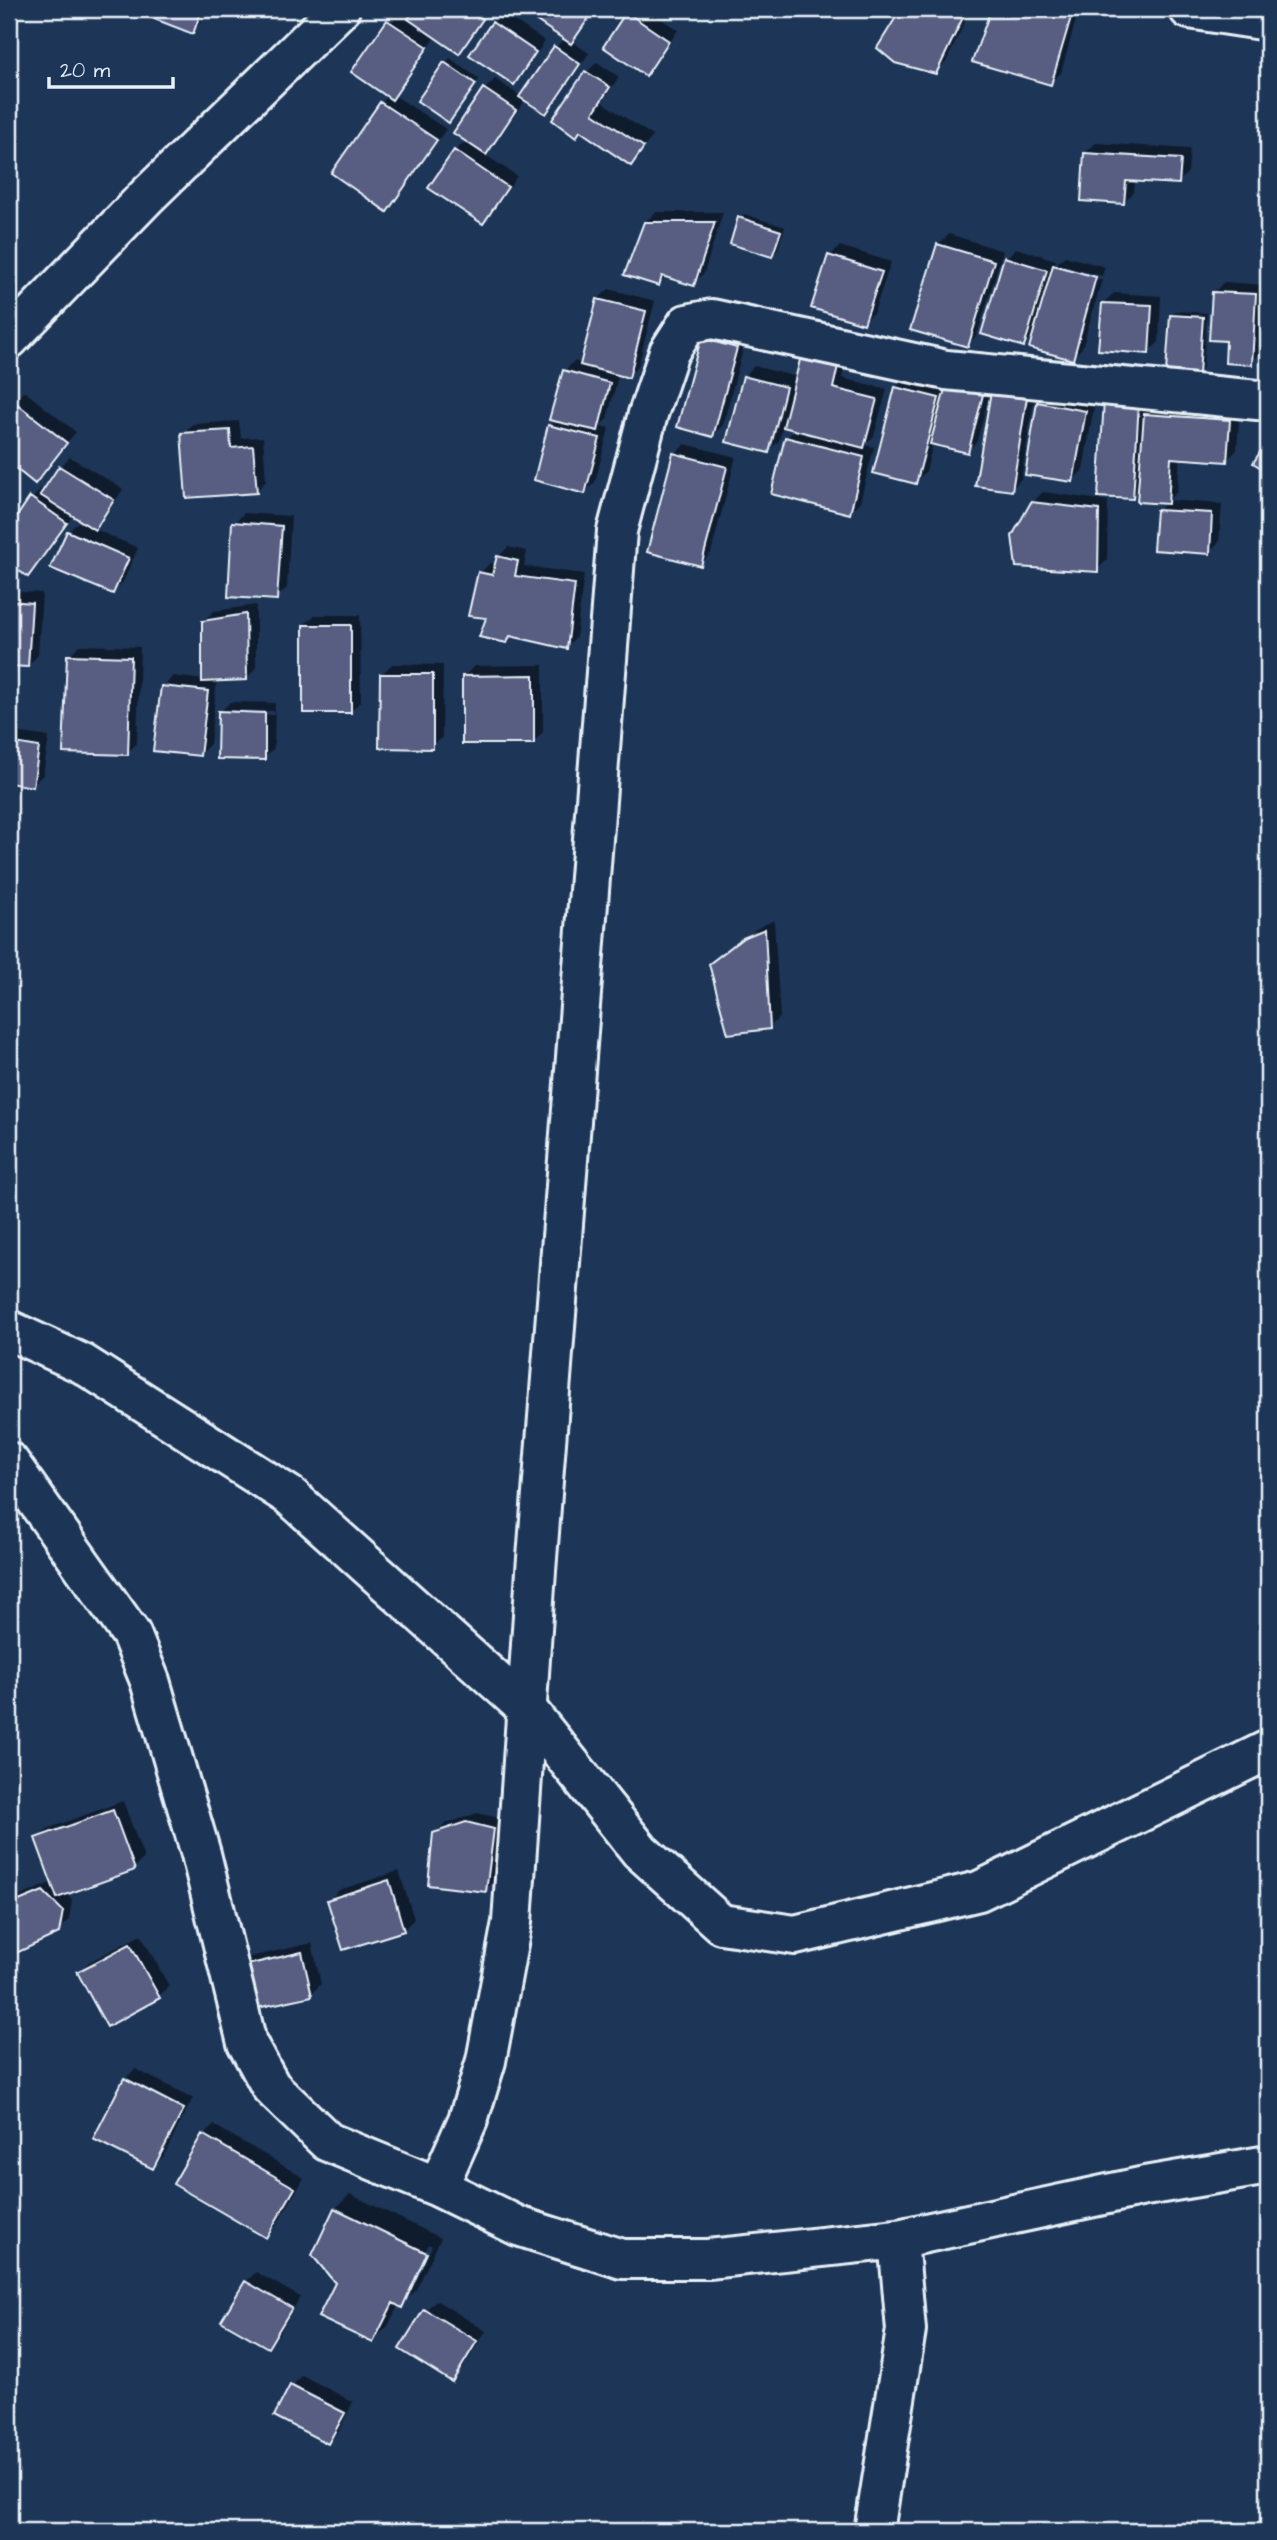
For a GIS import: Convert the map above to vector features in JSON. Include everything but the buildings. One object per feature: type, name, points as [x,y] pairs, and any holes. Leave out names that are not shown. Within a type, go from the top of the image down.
[{"type":"street","points":[[9,339],[147,196],[340,9]]},
{"type":"street","points":[[1189,9],[1268,21]]},
{"type":"street","points":[[438,2187],[468,2120],[486,2061],[512,1922],[526,1708],[617,531],[669,352],[687,324],[712,319],[946,370],[1268,401]]},
{"type":"street","points":[[9,1331],[83,1364],[290,1496],[526,1708],[640,1851],[721,1924],[795,1935],[979,1891],[1268,1749]]},
{"type":"street","points":[[9,1462],[131,1634],[150,1681],[201,1854],[247,2043],[271,2087],[328,2142],[438,2187],[518,2226],[622,2259],[708,2259],[898,2239],[1145,2186],[1268,2165]]},
{"type":"street","points":[[874,2531],[906,2330],[898,2239]]}]
